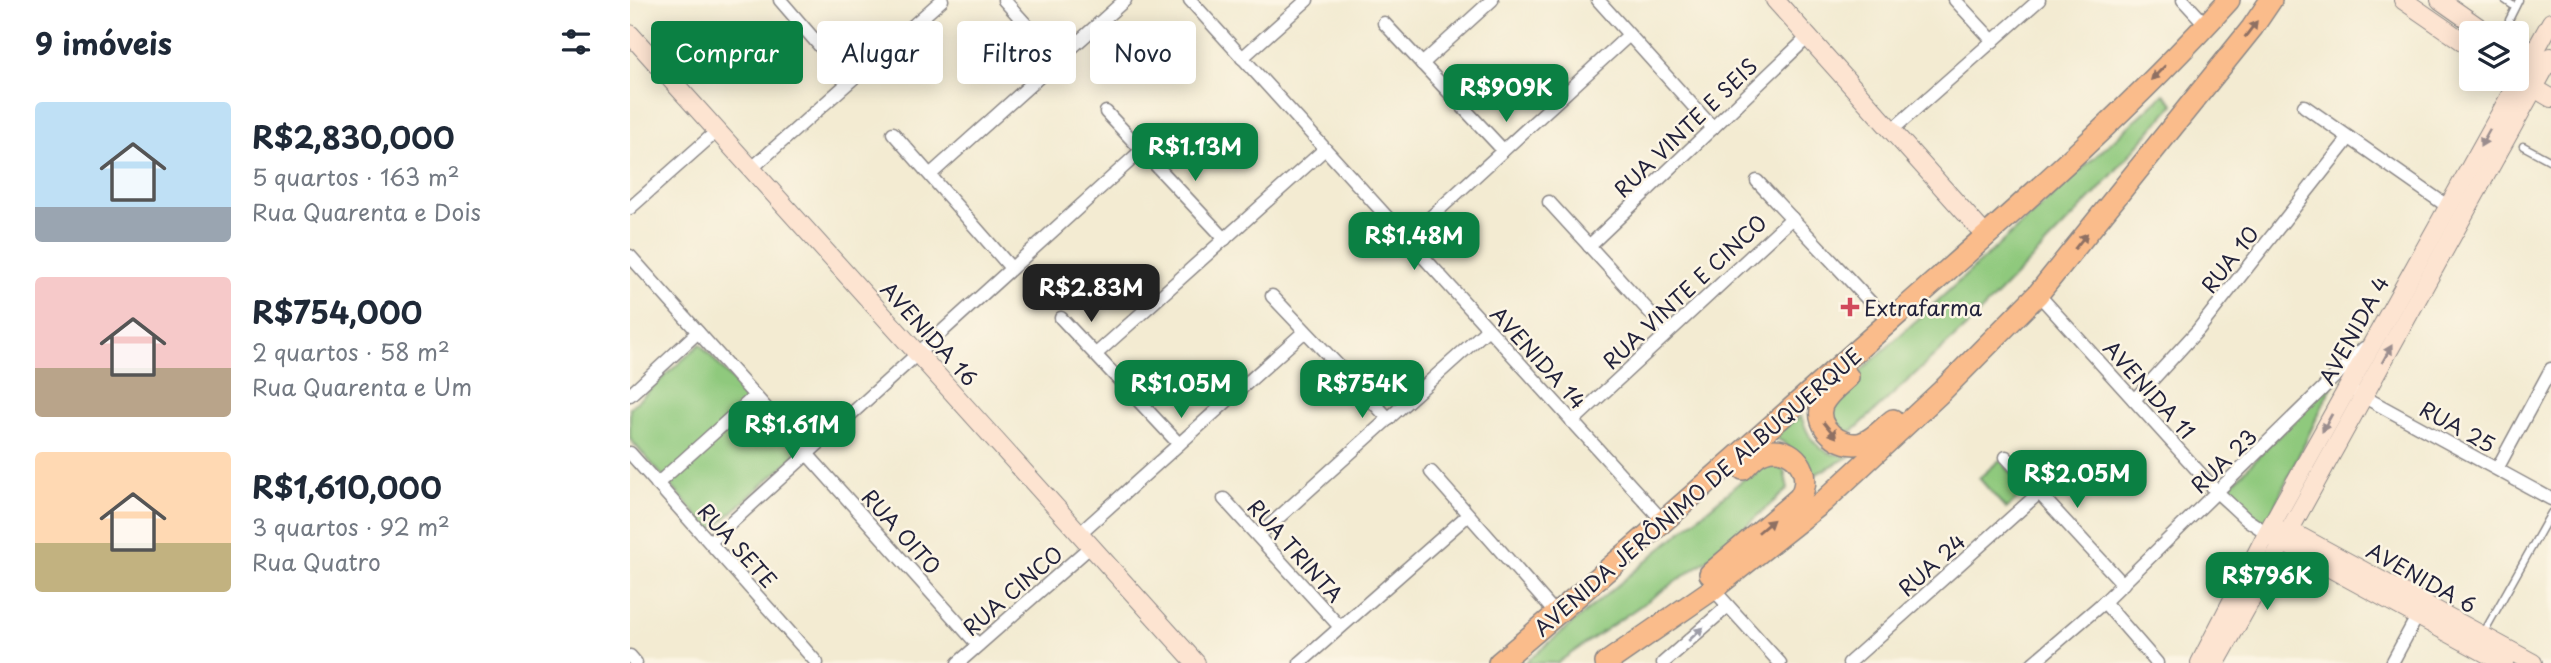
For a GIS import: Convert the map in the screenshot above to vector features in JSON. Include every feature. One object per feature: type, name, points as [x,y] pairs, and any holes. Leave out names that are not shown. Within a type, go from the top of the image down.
[{"type":"main road","points":[[1775,0],[1986,236],[1919,310],[1825,400],[1821,414],[1829,432],[1847,444],[1857,444],[1872,437],[2038,294]]},
{"type":"main road","name":"AVENIDA JERÔNIMO DE ALBUQUERQUE","points":[[1499,663],[1986,236],[2092,138],[2229,0]]},
{"type":"main road","points":[[1606,663],[1713,589],[1843,485],[1942,391],[2038,294],[2271,0]]},
{"type":"main road","points":[[2403,0],[2459,39]]},
{"type":"main road","points":[[2440,0],[2470,21]]},
{"type":"main road","name":"AVENIDA 4","points":[[2538,64],[2551,22]]},
{"type":"main road","name":"AVENIDA 16","points":[[630,34],[1196,663]]},
{"type":"main road","points":[[2529,85],[2551,98]]},
{"type":"main road","name":"AVENIDA 4","points":[[2200,663],[2267,533],[2447,206],[2516,91]]},
{"type":"main road","name":"AVENIDA 4","points":[[2216,663],[2364,397],[2517,91]]},
{"type":"main road","points":[[1556,615],[1677,526],[1760,453],[1782,451],[1797,460],[1807,478],[1799,498],[1601,663]]},
{"type":"main road","name":"AVENIDA 6","points":[[2267,533],[2287,537],[2479,641],[2533,663]]},
{"type":"main road","name":"AVENIDA 6","points":[[2479,641],[2504,663]]},
{"type":"street","points":[[780,0],[817,43]]},
{"type":"street","points":[[918,21],[942,0]]},
{"type":"street","points":[[1004,0],[1023,21]]},
{"type":"street","points":[[1076,44],[1125,0]]},
{"type":"street","name":"AVENIDA 14","points":[[1190,0],[1662,522]]},
{"type":"street","points":[[1242,58],[1307,0]]},
{"type":"street","points":[[1422,64],[1492,0]]},
{"type":"street","points":[[1598,0],[1713,128]]},
{"type":"street","points":[[1955,0],[1993,41]]},
{"type":"street","points":[[1892,130],[2039,0]]},
{"type":"street","points":[[2183,0],[2206,25]]},
{"type":"street","points":[[1384,23],[1503,150]]},
{"type":"street","points":[[1407,239],[1629,35]]},
{"type":"street","name":"RUA VINTE E SEIS","points":[[1589,246],[1808,37]]},
{"type":"street","points":[[751,169],[847,84]]},
{"type":"street","points":[[931,174],[1031,84]]},
{"type":"street","points":[[2304,106],[2447,206]]},
{"type":"street","points":[[1106,112],[1225,239]]},
{"type":"street","points":[[630,208],[717,131]]},
{"type":"street","points":[[893,133],[1012,268]]},
{"type":"street","name":"RUA 10","points":[[2134,400],[2198,330],[2349,138]]},
{"type":"street","points":[[1096,354],[1325,149]]},
{"type":"street","points":[[710,542],[1142,150]]},
{"type":"street","name":"RUA VINTE E CINCO","points":[[1757,181],[1889,322]]},
{"type":"street","points":[[1549,202],[1668,332]]},
{"type":"street","name":"RUA VINTE E CINCO","points":[[1572,422],[1792,218]]},
{"type":"street","name":"RUA OITO","points":[[630,256],[978,645]]},
{"type":"street","name":"AVENIDA 11","points":[[2038,294],[2218,493],[2246,519],[2267,533]]},
{"type":"street","points":[[1272,296],[1389,419]]},
{"type":"street","points":[[1061,318],[1179,443]]},
{"type":"street","points":[[1258,536],[1488,329]]},
{"type":"street","name":"RUA CINCO","points":[[958,663],[1085,540],[1179,443],[1305,331]]},
{"type":"street","points":[[630,395],[698,332]]},
{"type":"street","name":"RUA 23","points":[[2033,663],[2123,584],[2375,338]]},
{"type":"street","points":[[2497,469],[2551,369]]},
{"type":"street","name":"RUA 25","points":[[2347,388],[2551,499]]},
{"type":"street","points":[[657,484],[755,396]]},
{"type":"street","name":"RUA SETE","points":[[630,453],[817,663]]},
{"type":"street","points":[[2006,457],[2123,584]]},
{"type":"street","points":[[1431,472],[1556,615]]},
{"type":"street","name":"RUA 24","points":[[1849,663],[2039,493]]},
{"type":"street","name":"RUA TRINTA","points":[[1224,499],[1340,627]]},
{"type":"street","points":[[1300,663],[1468,514]]},
{"type":"street","points":[[1713,589],[1780,663]]},
{"type":"street","points":[[2104,602],[2157,663]]},
{"type":"street","points":[[1664,663],[1728,606]]},
{"type":"street","points":[[2392,663],[2421,610]]},
{"type":"street","points":[[630,656],[636,663]]},
{"type":"lane","points":[[2505,0],[2515,7]]},
{"type":"lane","points":[[2509,21],[2519,0]]},
{"type":"lane","points":[[2523,146],[2551,161]]},
{"type":"lane","points":[[2479,641],[2551,513]]},
{"type":"green space","points":[[2164,94],[2174,104],[2096,193],[1966,327],[1854,430],[1847,432],[1835,429],[1827,402]]},
{"type":"green space","points":[[700,344],[798,453],[711,531],[630,439],[630,408]]},
{"type":"green space","points":[[2340,369],[2266,524],[2244,511],[2224,493]]},
{"type":"green space","points":[[1801,416],[1816,444],[1833,454],[1849,457],[1814,475],[1783,442],[1772,436]]},
{"type":"green space","points":[[2000,460],[2027,491],[2006,509],[1979,478]]},
{"type":"green space","points":[[1770,464],[1784,470],[1788,489],[1707,560],[1557,663],[1525,663],[1758,467]]},
{"type":"place","name":"Extrafarma","points":[[1850,307]]}]
